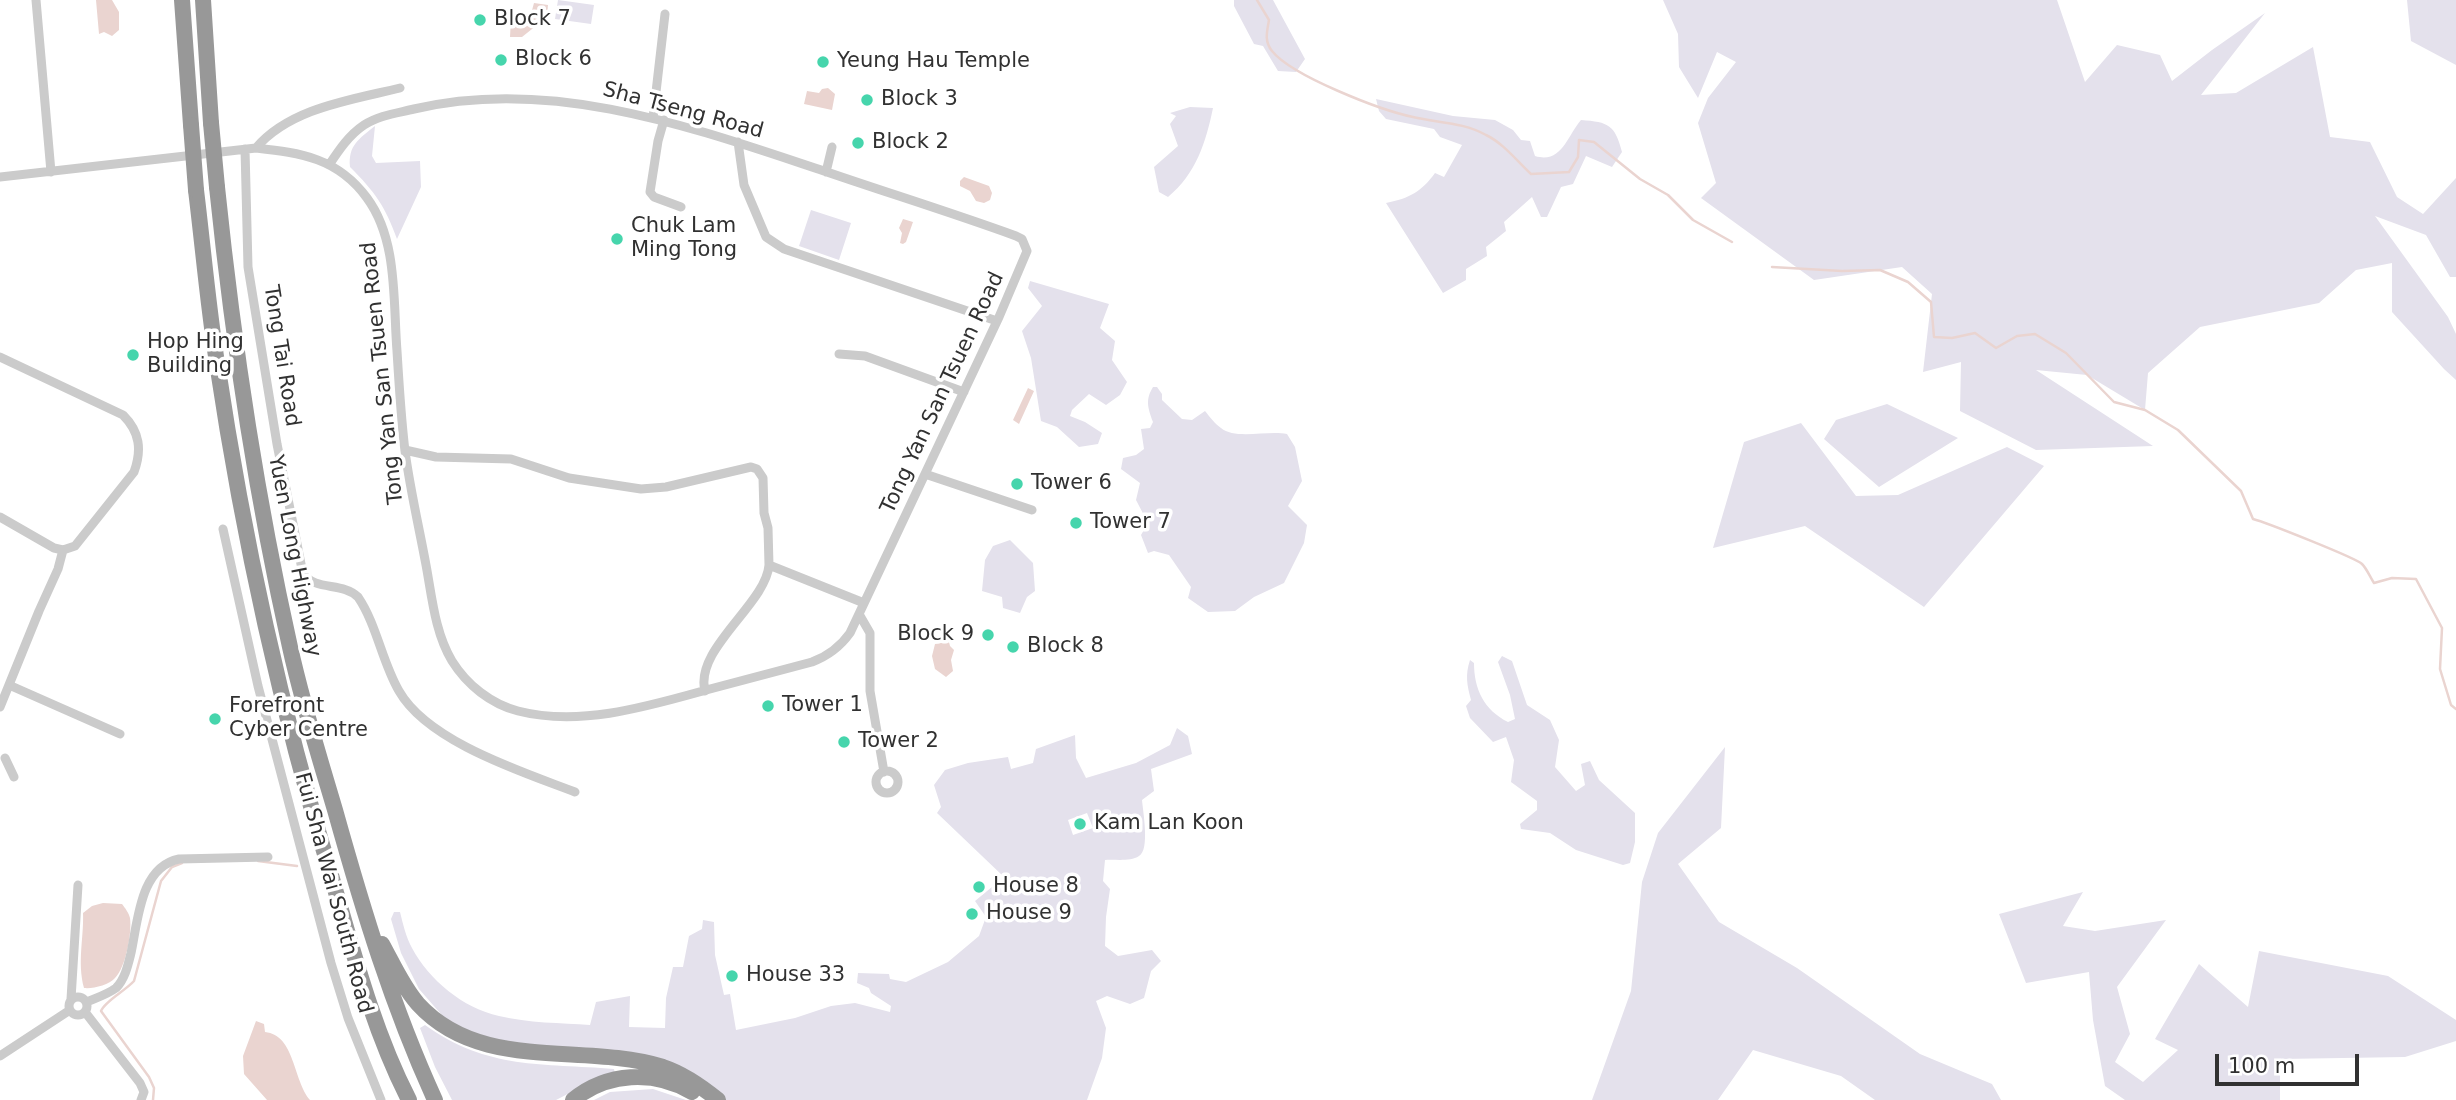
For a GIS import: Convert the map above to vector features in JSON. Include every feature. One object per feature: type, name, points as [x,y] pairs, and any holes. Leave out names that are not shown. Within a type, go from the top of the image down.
[{"type":"highway","name":"Yuen Long Highway","points":[[182,0],[196,190],[222,398],[244,526],[271,653],[306,790],[377,1025],[409,1100]]},
{"type":"highway","name":"Yuen Long Highway","points":[[205,0],[206,70],[217,187],[235,343],[262,518],[290,650],[361,904],[396,1009],[435,1100]]},
{"type":"highway","points":[[361,904],[409,993],[427,1013],[449,1030],[502,1048],[601,1057],[662,1067],[683,1075],[718,1100]]},
{"type":"highway","points":[[573,1100],[600,1083],[629,1077],[670,1082],[685,1088],[702,1100]]},
{"type":"street","points":[[36,0],[51,172]]},
{"type":"street","points":[[653,118],[665,14]]},
{"type":"street","points":[[256,148],[266,136],[313,110],[400,88]]},
{"type":"street","name":"Sha Tseng Road","points":[[329,164],[351,136],[372,121],[446,102],[554,101],[605,106],[738,142],[1016,236],[1022,239],[1027,251]]},
{"type":"street","points":[[664,120],[650,192],[654,197],[681,207]]},
{"type":"street","points":[[738,142],[744,185],[766,237],[784,249],[997,321]]},
{"type":"street","name":"Tong Yan San Tsuen Road","points":[[0,177],[256,148],[305,154],[329,164],[350,179],[367,197],[379,217],[387,239],[405,450],[440,634],[453,663],[466,679],[498,704],[519,711],[567,716],[628,710],[705,691],[820,659],[845,640],[964,392],[1027,251]]},
{"type":"street","points":[[826,172],[832,148]]},
{"type":"street","name":"Tong Tai Road","points":[[245,149],[248,267],[277,444],[303,574],[312,582],[346,589],[358,597],[400,692],[427,721],[490,760],[575,792]]},
{"type":"street","points":[[839,354],[865,356],[964,392]]},
{"type":"street","points":[[0,357],[124,415],[136,432],[139,453],[134,472],[75,546],[63,550],[54,548],[0,517]]},
{"type":"street","points":[[405,450],[436,457],[511,460],[569,478],[641,489],[666,488],[751,467],[757,469],[764,478],[769,565],[763,587],[731,627],[707,667],[703,679],[705,691]]},
{"type":"street","points":[[925,474],[1032,510]]},
{"type":"street","name":"Fui Sha Wai South Road","points":[[223,529],[258,686],[328,949],[348,1018],[381,1100]]},
{"type":"street","points":[[0,707],[58,569],[63,550]]},
{"type":"street","points":[[769,565],[864,603]]},
{"type":"street","points":[[859,614],[870,634],[870,691],[884,772]]},
{"type":"street","points":[[9,685],[120,734]]},
{"type":"street","points":[[5,766],[14,777]]},
{"type":"street","points":[[78,884],[71,999],[68,1006],[80,1015],[86,1007],[116,988],[126,973],[146,887],[156,870],[167,862],[179,859],[268,857]]},
{"type":"street","points":[[71,999],[77,996],[83,998],[86,1007],[141,1083],[144,1092],[141,1100]]},
{"type":"street","points":[[0,1056],[70,1010]]},
{"type":"shaded area","points":[[96,0],[112,0],[119,12],[119,30],[112,36],[104,32],[99,34]]},
{"type":"shaded area","points":[[558,0],[594,5],[591,24],[555,19]]},
{"type":"shaded area","points":[[1234,0],[1273,0],[1305,59],[1296,72],[1278,71],[1263,46],[1254,44],[1234,6]]},
{"type":"shaded area","points":[[1663,0],[2057,0],[2085,82],[2117,45],[2160,55],[2172,81],[2265,13],[2201,95],[2236,93],[2313,47],[2330,137],[2370,142],[2397,197],[2423,214],[2456,178],[2456,277],[2450,277],[2426,235],[2375,216],[2448,317],[2456,334],[2456,380],[2392,312],[2392,263],[2356,270],[2319,303],[2200,327],[2148,373],[2145,410],[2087,375],[2036,370],[2153,446],[2036,450],[1960,411],[1961,362],[1923,372],[1932,294],[1902,267],[1814,280],[1701,198],[1716,183],[1698,123],[1708,98],[1736,62],[1717,52],[1698,98],[1679,67],[1678,34]]},
{"type":"shaded area","points":[[2407,0],[2456,0],[2456,65],[2411,41]]},
{"type":"shaded area","points":[[534,3],[548,5],[547,17],[522,37],[510,37],[511,18],[526,19],[531,14]]},
{"type":"shaded area","points":[[828,88],[835,94],[832,110],[804,104],[807,91],[819,93]]},
{"type":"shaded area","points":[[1376,99],[1453,116],[1495,120],[1513,130],[1521,140],[1530,141],[1535,156],[1544,157],[1552,156],[1563,147],[1581,120],[1598,122],[1609,127],[1617,136],[1622,152],[1612,167],[1586,156],[1573,184],[1561,187],[1547,217],[1541,217],[1532,197],[1504,222],[1506,231],[1486,247],[1487,256],[1466,269],[1466,280],[1443,293],[1386,203],[1414,193],[1435,173],[1444,177],[1462,145],[1440,137],[1434,129],[1386,119],[1379,111]]},
{"type":"shaded area","points":[[1190,107],[1213,108],[1207,133],[1193,168],[1168,197],[1159,192],[1154,167],[1178,146],[1170,124],[1176,116],[1170,113]]},
{"type":"shaded area","points":[[375,126],[372,156],[376,163],[420,161],[421,187],[397,239],[378,200],[350,167],[353,148]]},
{"type":"shaded area","points":[[964,177],[989,186],[992,193],[990,200],[984,203],[976,201],[970,191],[960,186]]},
{"type":"shaded area","points":[[811,210],[851,223],[839,260],[799,246]]},
{"type":"shaded area","points":[[903,219],[913,222],[903,244],[900,243],[902,233],[899,228]]},
{"type":"shaded area","points":[[1030,281],[1109,304],[1100,328],[1115,341],[1112,360],[1127,382],[1120,395],[1106,405],[1089,394],[1072,410],[1070,416],[1102,433],[1098,444],[1079,447],[1057,427],[1041,421],[1031,358],[1022,331],[1042,306],[1028,288]]},
{"type":"shaded area","points":[[1153,387],[1157,387],[1162,394],[1162,400],[1182,419],[1192,420],[1205,411],[1227,432],[1287,434],[1295,447],[1302,481],[1288,506],[1307,525],[1304,543],[1284,583],[1254,597],[1235,611],[1208,612],[1188,598],[1191,587],[1169,555],[1154,551],[1148,553],[1141,535],[1148,523],[1136,500],[1140,483],[1121,469],[1123,458],[1136,455],[1144,449],[1141,429],[1150,428],[1153,422],[1148,404]]},
{"type":"shaded area","points":[[1028,388],[1034,391],[1019,424],[1013,420]]},
{"type":"shaded area","points":[[1887,404],[1958,438],[1879,487],[1824,439],[1836,420]]},
{"type":"shaded area","points":[[1801,423],[1856,496],[1898,495],[2007,447],[2044,466],[1924,607],[1805,526],[1713,548],[1744,442]]},
{"type":"shaded area","points":[[1010,540],[1033,563],[1035,591],[1027,597],[1020,613],[1003,608],[1002,597],[982,591],[985,560],[993,546]]},
{"type":"shaded area","points":[[949,642],[954,650],[951,660],[953,671],[946,677],[935,669],[932,656],[935,644]]},
{"type":"shaded area","points":[[1502,656],[1512,661],[1527,705],[1550,720],[1559,740],[1555,767],[1576,791],[1585,785],[1581,764],[1590,761],[1599,780],[1635,813],[1635,842],[1630,863],[1623,865],[1576,850],[1550,833],[1521,829],[1520,824],[1537,810],[1537,801],[1511,782],[1514,760],[1506,737],[1493,742],[1470,718],[1466,706],[1471,700],[1467,680],[1470,660],[1474,663],[1478,690],[1487,705],[1508,722],[1515,719],[1498,662]]},
{"type":"shaded area","points":[[1177,728],[1188,736],[1192,754],[1151,769],[1154,791],[1142,800],[1145,830],[1142,852],[1131,859],[1105,860],[1103,881],[1110,889],[1105,946],[1118,956],[1152,950],[1161,961],[1151,971],[1144,998],[1130,1004],[1107,996],[1096,1001],[1106,1028],[1102,1058],[1087,1100],[722,1100],[684,1077],[481,1038],[447,1021],[419,989],[401,953],[391,919],[394,912],[400,912],[408,939],[419,960],[448,991],[486,1012],[510,1018],[590,1025],[596,1002],[630,996],[629,1027],[665,1028],[666,998],[673,967],[683,967],[689,936],[702,929],[703,920],[714,922],[715,955],[724,995],[730,994],[736,1030],[795,1018],[831,1006],[855,1003],[890,1012],[891,1006],[871,993],[869,988],[857,983],[858,973],[889,974],[890,979],[906,982],[948,962],[979,936],[986,917],[975,901],[1004,877],[937,813],[941,807],[934,785],[945,770],[968,763],[1008,757],[1011,769],[1033,763],[1036,749],[1075,735],[1076,758],[1086,778],[1136,763],[1170,745]],"holes":[[[1087,813],[1093,828],[1073,835],[1068,820]]]},
{"type":"shaded area","points":[[1725,747],[1721,828],[1678,864],[1719,922],[1797,968],[1920,1054],[1992,1084],[2001,1100],[1875,1100],[1841,1076],[1753,1050],[1718,1100],[1592,1100],[1631,991],[1642,882],[1658,833]]},
{"type":"shaded area","points":[[2083,892],[2063,926],[2095,931],[2166,920],[2117,987],[2130,1034],[2115,1062],[2143,1082],[2178,1050],[2155,1039],[2199,964],[2248,1007],[2259,951],[2388,976],[2456,1020],[2456,1041],[2405,1057],[2280,1059],[2280,1100],[2125,1100],[2105,1086],[2093,1020],[2089,972],[2026,983],[1999,914]]},
{"type":"shaded area","points":[[103,903],[122,904],[128,912],[130,924],[127,950],[119,973],[112,980],[101,986],[84,988],[81,959],[83,913],[92,906]]},
{"type":"shaded area","points":[[256,1021],[264,1024],[265,1032],[282,1041],[310,1100],[267,1100],[244,1074],[243,1056]]},
{"type":"shaded area","points":[[425,1025],[448,1040],[493,1057],[516,1062],[614,1069],[615,1074],[589,1083],[556,1100],[452,1100],[435,1067],[420,1028]]},
{"type":"shaded area","points":[[653,1089],[686,1100],[594,1100],[610,1092]]},
{"type":"waterway","points":[[1257,0],[1269,20],[1269,47],[1282,61],[1317,81],[1359,100],[1398,113],[1477,131],[1492,138],[1531,174],[1569,172],[1578,157],[1579,140],[1594,142],[1640,179],[1668,195],[1693,220],[1732,242]]},
{"type":"waterway","points":[[1772,267],[1880,270],[1908,282],[1931,302],[1934,337],[1952,338],[1975,333],[1996,348],[2017,336],[2035,334],[2066,353],[2114,402],[2145,410],[2178,430],[2241,491],[2253,519],[2356,560],[2364,566],[2374,583],[2392,578],[2416,579],[2442,628],[2440,669],[2451,705],[2456,709]]},
{"type":"waterway","points":[[258,861],[297,866]]},
{"type":"waterway","points":[[153,1100],[154,1088],[149,1077],[101,1011],[134,981],[161,881],[172,867],[182,863]]},
{"type":"place","name":"Block 7","points":[[480,20]]},
{"type":"place","name":"Block 6","points":[[501,60]]},
{"type":"place","name":"Yeung Hau Temple","points":[[823,62]]},
{"type":"place","name":"Block 3","points":[[867,100]]},
{"type":"place","name":"Block 2","points":[[858,143]]},
{"type":"place","name":"Chuk Lam Ming Tong","points":[[617,239]]},
{"type":"place","name":"Hop Hing Building","points":[[133,355]]},
{"type":"place","name":"Tower 6","points":[[1017,484]]},
{"type":"place","name":"Tower 7","points":[[1076,523]]},
{"type":"place","name":"Block 9","points":[[988,635]]},
{"type":"place","name":"Block 8","points":[[1013,647]]},
{"type":"place","name":"Tower 1","points":[[768,706]]},
{"type":"place","name":"Forefront Cyber Centre","points":[[215,719]]},
{"type":"place","name":"Tower 2","points":[[844,742]]},
{"type":"place","name":"Kam Lan Koon","points":[[1080,824]]},
{"type":"place","name":"House 8","points":[[979,887]]},
{"type":"place","name":"House 9","points":[[972,914]]},
{"type":"place","name":"House 33","points":[[732,976]]}]
